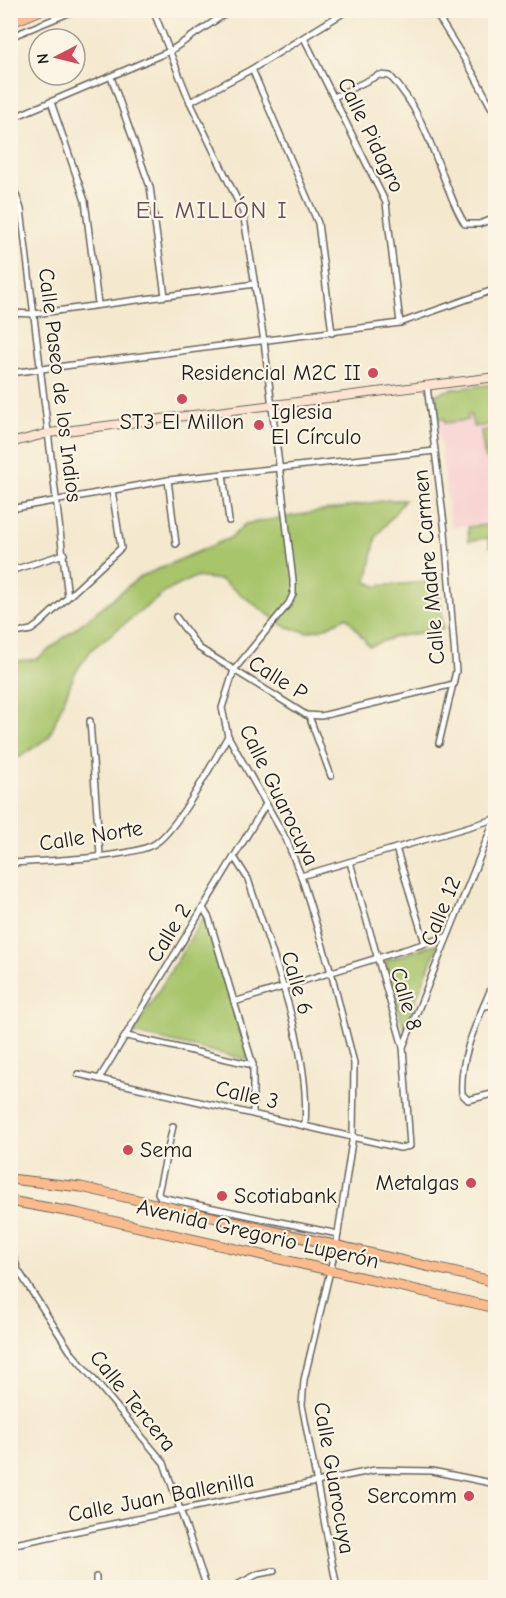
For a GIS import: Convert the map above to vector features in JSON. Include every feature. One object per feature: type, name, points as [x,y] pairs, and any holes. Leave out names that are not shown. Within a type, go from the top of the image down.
[{"type":"main road","points":[[10,23],[41,10]]},
{"type":"main road","name":"Avenida Gregorio Luperón","points":[[10,1179],[81,1187],[495,1282]]},
{"type":"main road","name":"Avenida Gregorio Luperón","points":[[10,1201],[77,1213],[495,1308]]},
{"type":"street","points":[[10,37],[76,10]]},
{"type":"street","name":"Calle Guarocuya","points":[[153,10],[190,102],[243,212],[264,341],[293,594],[289,603],[234,670],[222,708],[228,736],[286,839],[301,876],[331,972],[354,1063],[353,1135],[338,1234],[304,1380],[302,1405],[337,1587]]},
{"type":"street","points":[[10,119],[170,51],[231,10]]},
{"type":"street","points":[[190,102],[252,69],[348,10]]},
{"type":"street","points":[[434,10],[482,87],[495,117]]},
{"type":"street","name":"Calle Pidagro","points":[[304,38],[389,210],[400,322]]},
{"type":"street","points":[[252,69],[318,223],[332,333]]},
{"type":"street","points":[[334,97],[386,74],[395,81],[424,127],[457,210],[465,224],[479,224],[495,218]]},
{"type":"street","points":[[111,76],[150,187],[165,296]]},
{"type":"street","points":[[51,102],[85,201],[98,304]]},
{"type":"street","name":"Calle Paseo de los Indios","points":[[10,178],[21,209],[58,499],[68,597]]},
{"type":"street","points":[[10,313],[34,314],[255,284]]},
{"type":"street","points":[[10,373],[332,333],[400,322],[495,289]]},
{"type":"street","points":[[10,443],[49,433],[495,377]]},
{"type":"street","name":"Calle Madre Carmen","points":[[427,387],[456,663],[454,684],[439,743]]},
{"type":"street","points":[[10,509],[168,480],[435,451]]},
{"type":"street","points":[[223,474],[229,521]]},
{"type":"street","points":[[168,480],[176,544]]},
{"type":"street","points":[[10,634],[32,630],[121,548],[112,490]]},
{"type":"street","points":[[10,571],[64,554]]},
{"type":"street","name":"Calle P","points":[[176,616],[199,648],[309,716],[321,716],[454,684]]},
{"type":"street","points":[[309,716],[332,776]]},
{"type":"street","points":[[90,722],[100,855]]},
{"type":"street","name":"Calle Norte","points":[[10,863],[139,849],[161,838],[193,796],[228,736]]},
{"type":"street","name":"Calle 2","points":[[99,1079],[266,804]]},
{"type":"street","points":[[301,876],[495,819]]},
{"type":"street","name":"Calle 12","points":[[403,1047],[495,819]]},
{"type":"street","points":[[396,849],[425,943]]},
{"type":"street","name":"Calle 6","points":[[234,857],[248,879],[282,987],[303,1070],[305,1125]]},
{"type":"street","name":"Calle 8","points":[[350,862],[403,1047],[405,1104],[411,1142],[408,1148]]},
{"type":"street","points":[[203,908],[209,918],[253,1065],[253,1113]]},
{"type":"street","points":[[234,1002],[446,937]]},
{"type":"street","points":[[495,977],[463,1065],[462,1094],[468,1100],[495,1093]]},
{"type":"street","points":[[484,1006],[495,1005]]},
{"type":"street","points":[[126,1036],[253,1065]]},
{"type":"street","name":"Calle 3","points":[[78,1074],[408,1148]]},
{"type":"street","points":[[173,1126],[158,1193],[160,1197],[338,1234]]},
{"type":"street","name":"Calle Tercera","points":[[10,1247],[18,1270],[65,1343],[164,1463],[207,1587]]},
{"type":"street","name":"Calle Juan Ballenilla","points":[[10,1545],[318,1482],[394,1469],[432,1471],[495,1484]]},
{"type":"street","points":[[231,1587],[258,1574],[274,1572]]},
{"type":"street","points":[[96,1577],[96,1587]]},
{"type":"shaded area","points":[[495,383],[495,523],[451,527],[434,394],[459,387]]},
{"type":"green space","points":[[495,384],[495,424],[474,427],[470,414],[467,415],[468,420],[445,423],[444,418],[439,419],[436,394],[452,389]]},
{"type":"green space","points":[[495,429],[495,457],[485,459],[481,431]]},
{"type":"green space","points":[[388,500],[405,500],[376,537],[367,582],[376,586],[439,581],[443,629],[395,637],[369,646],[347,617],[322,629],[306,632],[284,626],[221,580],[195,577],[167,591],[92,649],[75,673],[49,737],[20,757],[11,759],[10,662],[37,659],[140,577],[232,537],[245,524]]},
{"type":"green space","points":[[495,524],[495,547],[490,547],[488,538],[469,541],[468,527]]},
{"type":"green space","points":[[204,916],[249,1060],[133,1033]]},
{"type":"green space","points":[[438,943],[437,947],[404,1029],[385,961]]},
{"type":"place","name":"Residencial M2C II","points":[[373,373]]},
{"type":"place","name":"ST3 El Millon","points":[[182,399]]},
{"type":"place","name":"Iglesia El Círculo","points":[[259,425]]},
{"type":"place","name":"Sema","points":[[128,1150]]},
{"type":"place","name":"Metalgas","points":[[471,1183]]},
{"type":"place","name":"Scotiabank","points":[[222,1196]]},
{"type":"place","name":"Sercomm","points":[[469,1496]]},
{"type":"district","name":"EL MILLÓN I","points":[[212,210]]}]
